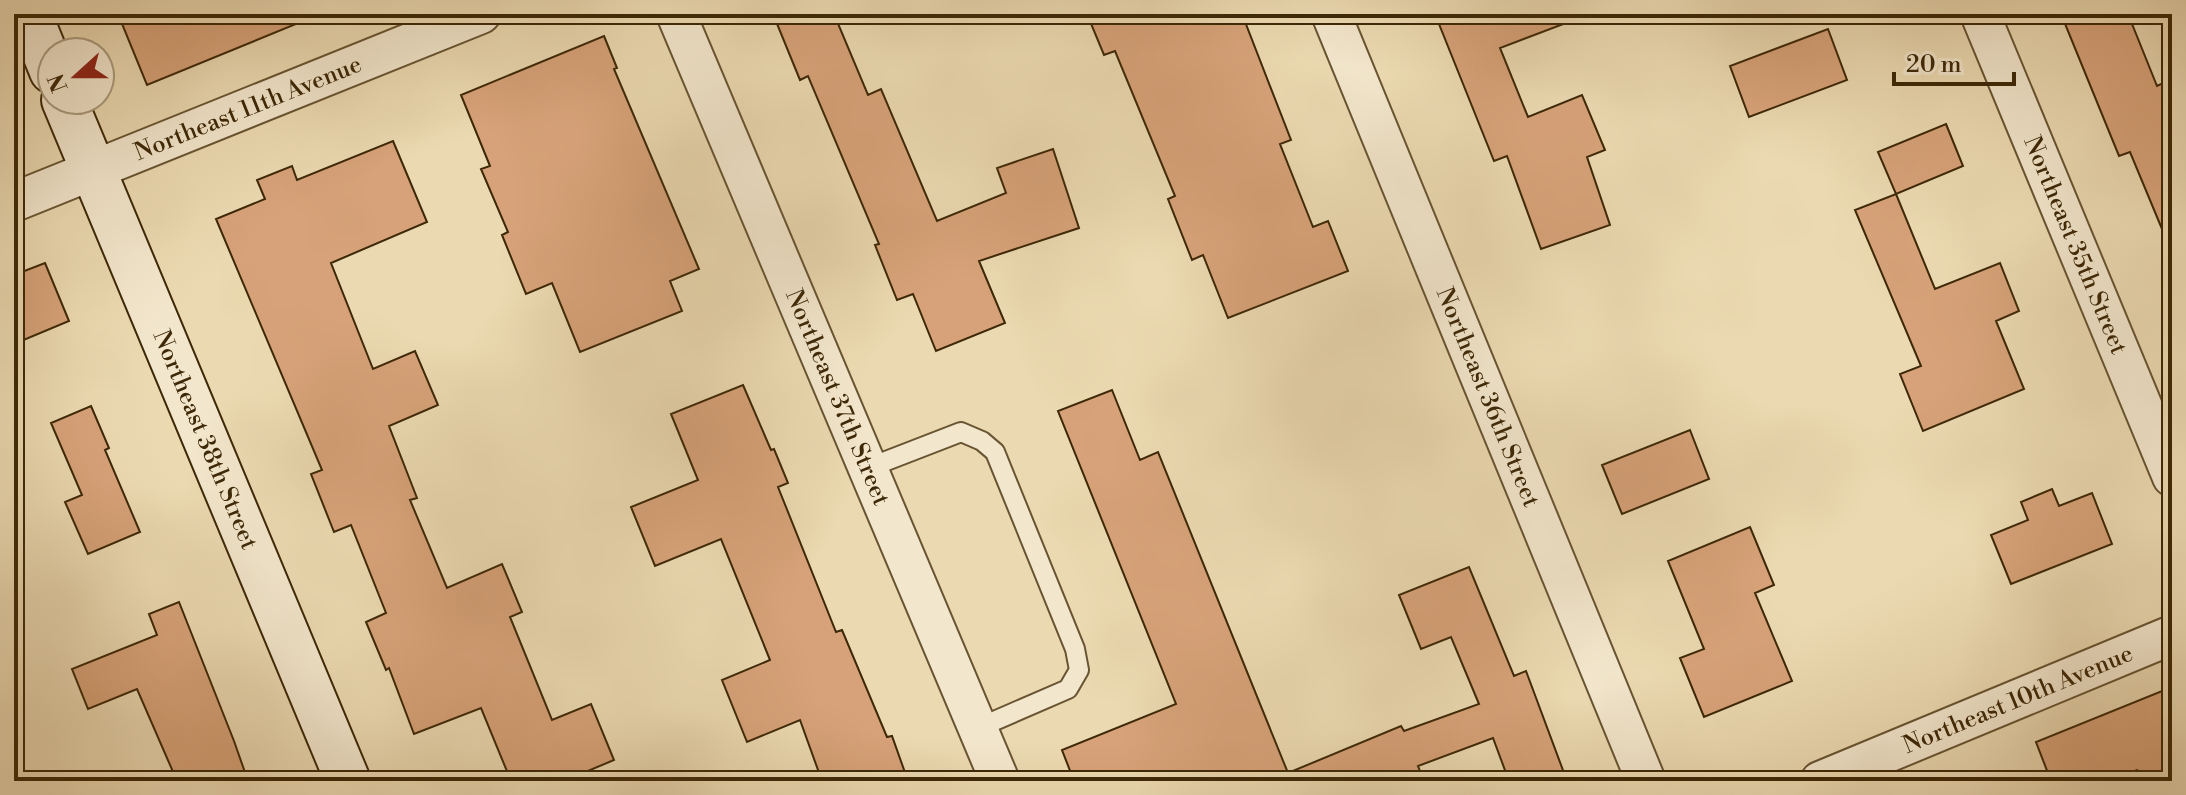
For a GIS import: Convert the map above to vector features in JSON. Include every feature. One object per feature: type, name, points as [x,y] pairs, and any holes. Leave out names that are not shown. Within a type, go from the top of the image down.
[{"type":"street","points":[[29,14],[38,36]]},
{"type":"street","name":"Northeast 11th Avenue","points":[[14,202],[481,14]]},
{"type":"street","name":"Northeast 37th Street","points":[[676,14],[1000,781]]},
{"type":"street","name":"Northeast 36th Street","points":[[1331,14],[1646,781]]},
{"type":"street","name":"Northeast 35th Street","points":[[1980,14],[2172,477]]},
{"type":"street","name":"Northeast 38th Street","points":[[70,116],[348,781]]},
{"type":"street","name":"Northeast 10th Avenue","points":[[1820,781],[2172,635]]},
{"type":"lane","points":[[868,468],[961,432],[982,441],[995,452],[1075,649],[1079,670],[1068,689],[978,728]]},
{"type":"building","points":[[118,14],[317,14],[318,15],[147,85]]},
{"type":"building","points":[[773,14],[834,14],[868,95],[881,89],[937,221],[1006,193],[997,168],[1053,149],[1079,228],[979,261],[1005,323],[936,351],[913,294],[897,300],[875,245],[879,244],[808,76],[800,80]]},
{"type":"building","points":[[1087,14],[1242,14],[1291,140],[1280,144],[1313,227],[1328,221],[1348,271],[1228,318],[1203,255],[1192,260],[1168,199],[1175,196],[1115,51],[1104,55]]},
{"type":"building","points":[[1435,14],[1581,14],[1582,17],[1500,48],[1528,117],[1582,95],[1605,150],[1587,157],[1610,225],[1541,249],[1507,156],[1494,161]]},
{"type":"building","points":[[2061,14],[2128,14],[2157,86],[2172,79],[2172,253],[2130,152],[2119,156]]},
{"type":"building","points":[[1828,29],[1847,80],[1749,117],[1730,66]]},
{"type":"building","points":[[604,36],[617,68],[614,69],[699,269],[670,281],[682,311],[580,352],[552,283],[526,294],[502,235],[508,232],[481,169],[490,166],[461,95]]},
{"type":"building","points":[[1946,124],[1963,166],[1896,194],[1878,152]]},
{"type":"building","points":[[393,141],[427,222],[331,263],[373,369],[415,351],[438,405],[389,426],[417,498],[410,500],[447,588],[502,564],[522,612],[510,617],[552,720],[591,704],[614,760],[564,781],[511,781],[481,708],[414,734],[389,668],[386,670],[366,622],[386,613],[351,525],[334,532],[311,474],[322,470],[216,219],[265,199],[257,180],[292,166],[297,180]]},
{"type":"building","points":[[1896,194],[1935,289],[2000,263],[2019,311],[1996,321],[2024,389],[1923,431],[1900,374],[1921,366],[1855,210]]},
{"type":"building","points":[[45,263],[69,321],[14,344],[14,275]]},
{"type":"building","points":[[743,385],[788,483],[778,487],[836,632],[842,630],[887,737],[892,736],[908,781],[822,781],[800,720],[747,742],[722,680],[770,660],[721,539],[655,566],[631,507],[698,480],[671,414]]},
{"type":"building","points":[[1112,390],[1140,460],[1158,452],[1288,773],[1401,726],[1404,731],[1479,704],[1451,637],[1421,649],[1399,595],[1469,567],[1514,676],[1526,671],[1567,781],[1509,781],[1493,738],[1418,766],[1424,781],[1074,781],[1062,750],[1176,704],[1058,411]]},
{"type":"building","points":[[91,406],[109,448],[105,450],[140,532],[88,554],[65,502],[82,495],[51,423]]},
{"type":"building","points":[[1690,430],[1709,479],[1622,514],[1602,465]]},
{"type":"building","points":[[2052,489],[2059,506],[2092,493],[2112,544],[2011,584],[1991,535],[2028,520],[2021,502]]},
{"type":"building","points":[[1750,527],[1774,585],[1755,593],[1792,681],[1704,717],[1680,658],[1704,649],[1668,561]]},
{"type":"building","points":[[179,602],[248,781],[177,781],[137,689],[88,709],[72,669],[157,635],[149,614]]},
{"type":"building","points":[[2172,687],[2172,781],[2142,781],[2137,770],[2110,781],[2051,781],[2036,742]]}]
